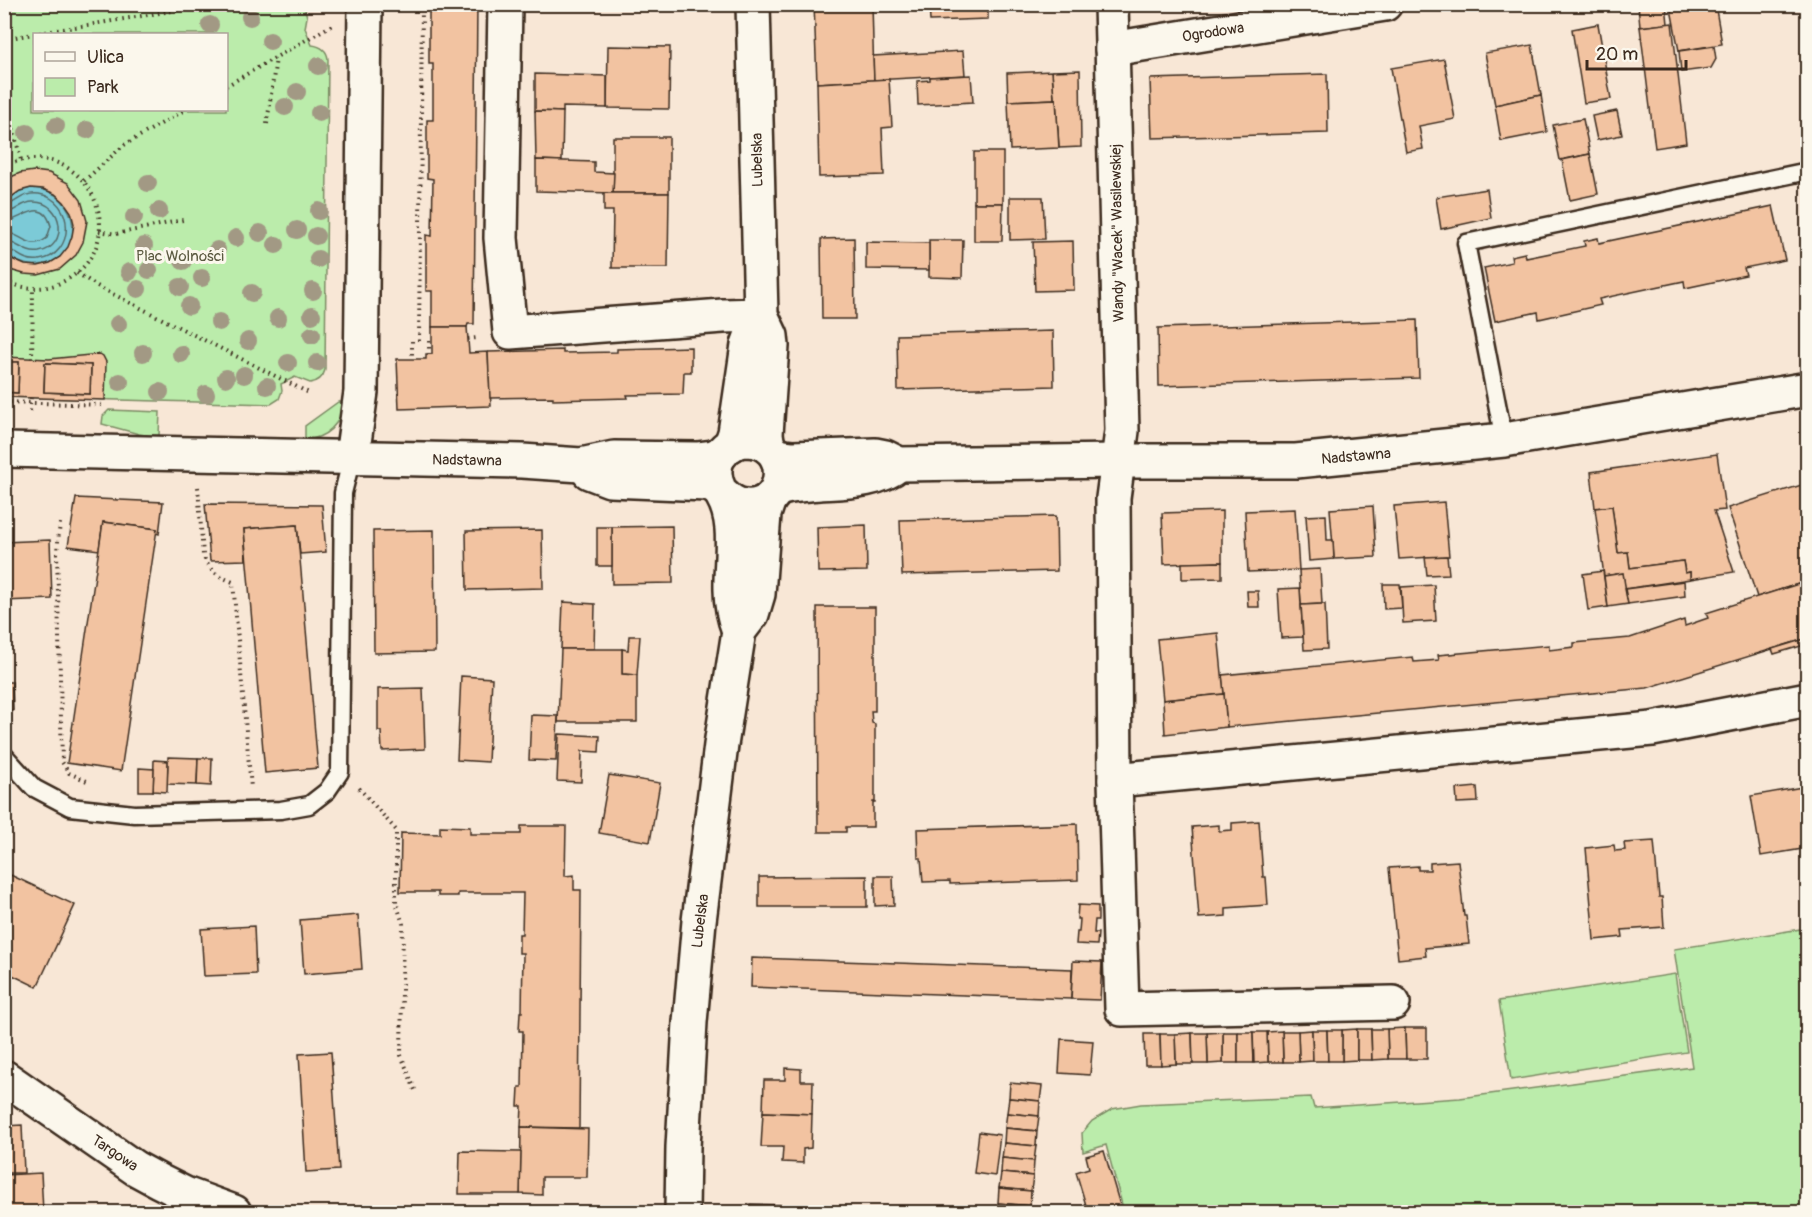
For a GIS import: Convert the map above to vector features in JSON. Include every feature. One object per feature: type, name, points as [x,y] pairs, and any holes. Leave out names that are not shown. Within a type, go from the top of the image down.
[{"type":"street","points":[[4,450],[352,457],[361,392],[365,4]]},
{"type":"street","points":[[505,4],[501,238],[510,332],[761,315]]},
{"type":"street","name":"Lubelska","points":[[753,4],[761,315],[771,336],[772,346],[766,434],[772,451]]},
{"type":"street","name":"Wandy \"Wacek\" Wasilewskiej","points":[[1111,4],[1122,431],[1113,498],[1115,780],[1122,1009],[1393,1003]]},
{"type":"street","name":"Ogrodowa","points":[[1112,49],[1385,4]]},
{"type":"street","name":"Lubelska","points":[[726,449],[735,432],[748,345],[761,315]]},
{"type":"street","name":"Nadstawna","points":[[772,451],[793,458],[875,455],[900,464],[1296,461],[1504,440],[1808,389]]},
{"type":"street","points":[[743,440],[750,440],[772,451],[781,477],[773,495],[758,505],[745,506],[732,502],[720,492],[715,467],[726,449],[743,440]]},
{"type":"street","name":"Nadstawna","points":[[352,457],[522,461],[581,465],[614,458],[696,459],[713,457],[726,449]]},
{"type":"street","name":"Nadstawna","points":[[773,495],[796,485],[868,479],[888,472],[900,464]]},
{"type":"street","name":"Nadstawna","points":[[581,465],[594,475],[610,480],[706,484],[720,492]]},
{"type":"street","name":"Lubelska","points":[[682,1212],[694,976],[722,745],[739,631],[733,612],[731,592],[733,523],[729,506],[720,492]]},
{"type":"street","name":"Lubelska","points":[[739,631],[752,614],[758,594],[764,514],[773,495]]},
{"type":"street","points":[[1115,780],[1652,729],[1808,699]]},
{"type":"street","name":"Targowa","points":[[4,1077],[135,1168],[185,1194],[234,1212]]},
{"type":"lane","points":[[1504,440],[1466,243],[1808,171]]},
{"type":"lane","points":[[4,755],[34,788],[70,807],[134,814],[281,810],[309,805],[327,791],[340,772],[343,493],[352,457]]},
{"type":"path","points":[[41,33],[213,4]]},
{"type":"path","points":[[418,341],[422,4]]},
{"type":"path","points":[[228,85],[332,25]]},
{"type":"path","points":[[21,160],[10,116],[6,39],[33,34]]},
{"type":"path","points":[[267,124],[276,58]]},
{"type":"path","points":[[84,181],[124,145],[183,111]]},
{"type":"path","points":[[4,166],[21,160],[38,159],[55,162],[71,170],[89,188],[97,205],[100,222],[98,241],[90,259],[77,273],[56,285],[33,288],[15,286],[4,281]]},
{"type":"path","points":[[99,231],[116,234],[183,220]]},
{"type":"path","points":[[77,273],[104,290],[309,393]]},
{"type":"path","points":[[32,359],[33,288]]},
{"type":"path","points":[[412,341],[412,359]]},
{"type":"path","points":[[429,341],[429,354]]},
{"type":"path","points":[[30,411],[31,400]]},
{"type":"path","points":[[4,402],[31,400],[105,405]]},
{"type":"path","points":[[198,487],[203,555],[207,566],[221,577],[233,582],[252,811]]},
{"type":"path","points":[[60,523],[57,551],[62,762],[69,772],[89,783]]},
{"type":"path","points":[[340,772],[363,793],[396,830],[396,902],[403,924],[401,1055],[415,1090]]},
{"type":"green space","name":"Plac Wolności","points":[[5,5],[304,5],[307,17],[305,28],[312,45],[323,49],[328,59],[325,370],[318,381],[310,383],[295,377],[281,384],[282,391],[279,399],[271,404],[5,397]]},
{"type":"green space","points":[[338,402],[345,402],[336,423],[326,433],[305,440],[305,426]]},
{"type":"green space","points":[[109,410],[160,412],[159,435],[156,437],[139,434],[102,424],[103,416]]},
{"type":"green space","points":[[1807,928],[1808,1174],[1800,1175],[1807,1202],[1807,1212],[1124,1212],[1106,1145],[1083,1152],[1082,1133],[1092,1121],[1112,1109],[1141,1104],[1311,1097],[1314,1108],[1460,1098],[1692,1067],[1674,949]]},
{"type":"green space","points":[[1675,974],[1687,1052],[1511,1080],[1499,1001]]},
{"type":"water","points":[[31,188],[49,192],[61,200],[69,212],[73,226],[71,240],[65,252],[54,261],[38,265],[20,263],[5,252],[5,202],[20,191]]},
{"type":"building","points":[[434,4],[477,4],[474,324],[468,324],[467,327],[432,327],[432,291],[426,291],[426,235],[432,236],[433,179],[427,178],[427,120],[433,120],[433,64],[429,64],[429,7],[434,7]]},
{"type":"building","points":[[606,4],[667,4],[667,7],[606,7]]},
{"type":"building","points":[[814,4],[872,4],[874,80],[817,83]]},
{"type":"building","points":[[929,4],[988,4],[988,19],[930,21]]},
{"type":"building","points":[[1638,4],[1666,4],[1668,24],[1640,27]]},
{"type":"building","points":[[1715,4],[1722,44],[1679,51],[1671,9]]},
{"type":"building","points":[[1672,23],[1686,143],[1655,148],[1640,27]]},
{"type":"building","points":[[1598,24],[1611,99],[1584,103],[1572,29]]},
{"type":"building","points":[[1532,45],[1541,95],[1495,105],[1485,53]]},
{"type":"building","points":[[608,46],[670,47],[669,109],[607,108]]},
{"type":"building","points":[[1714,46],[1716,59],[1711,68],[1681,72],[1679,51]]},
{"type":"building","points":[[963,51],[965,75],[874,80],[873,56]]},
{"type":"building","points":[[1444,59],[1455,119],[1419,126],[1423,149],[1406,152],[1391,68]]},
{"type":"building","points":[[1080,70],[1081,147],[1059,148],[1052,71]]},
{"type":"building","points":[[1052,71],[1054,99],[1008,101],[1007,73]]},
{"type":"building","points":[[535,74],[607,76],[607,108],[563,107],[563,112],[535,111]]},
{"type":"building","points":[[1327,74],[1328,133],[1152,138],[1150,79]]},
{"type":"building","points":[[971,75],[973,102],[918,105],[917,81],[930,80],[930,77]]},
{"type":"building","points":[[889,79],[892,127],[882,128],[884,175],[819,177],[817,83]]},
{"type":"building","points":[[1541,95],[1547,132],[1501,141],[1495,105]]},
{"type":"building","points":[[1056,99],[1059,148],[1010,150],[1008,101]]},
{"type":"building","points":[[535,111],[563,112],[562,161],[536,160]]},
{"type":"building","points":[[1617,111],[1622,135],[1597,140],[1592,116]]},
{"type":"building","points":[[1583,119],[1590,154],[1560,160],[1553,125]]},
{"type":"building","points":[[613,137],[669,137],[669,193],[613,193]]},
{"type":"building","points":[[974,152],[1003,152],[1003,203],[974,203]]},
{"type":"building","points":[[1590,154],[1598,194],[1570,200],[1562,160]]},
{"type":"building","points":[[536,160],[594,162],[594,172],[614,173],[613,193],[536,191]]},
{"type":"building","points":[[34,171],[49,173],[68,183],[81,200],[87,221],[83,242],[76,255],[60,269],[38,275],[24,274],[4,266],[4,252],[25,265],[38,266],[50,263],[60,257],[68,247],[74,224],[71,212],[64,202],[55,194],[43,189],[31,188],[20,191],[4,202],[4,180],[20,173]]},
{"type":"building","points":[[1487,189],[1491,218],[1441,229],[1436,197]]},
{"type":"building","points":[[604,193],[669,193],[668,268],[612,268],[613,211],[604,211]]},
{"type":"building","points":[[1010,197],[1043,197],[1045,239],[1010,240]]},
{"type":"building","points":[[974,203],[1003,203],[1002,241],[974,241]]},
{"type":"building","points":[[1773,206],[1785,260],[1744,268],[1746,275],[1685,288],[1684,281],[1599,299],[1601,305],[1539,319],[1538,312],[1495,321],[1484,268],[1512,262],[1511,256],[1525,253],[1526,258],[1585,246],[1584,241],[1598,238],[1599,243]]},
{"type":"building","points":[[854,238],[855,319],[822,319],[821,239]]},
{"type":"building","points":[[929,240],[963,240],[962,278],[929,277]]},
{"type":"building","points":[[1073,241],[1074,290],[1035,291],[1033,242]]},
{"type":"building","points":[[866,242],[929,243],[929,270],[866,269]]},
{"type":"building","points":[[1417,320],[1419,378],[1159,386],[1158,328]]},
{"type":"building","points":[[432,327],[467,327],[469,353],[488,352],[491,406],[399,409],[397,359],[426,359],[426,354],[432,354]]},
{"type":"building","points":[[1053,331],[1054,386],[898,390],[897,335]]},
{"type":"building","points":[[691,347],[691,372],[684,372],[683,394],[553,400],[553,397],[490,398],[488,352],[563,350],[563,353],[617,352],[617,349]]},
{"type":"building","points":[[100,354],[103,356],[106,362],[105,400],[4,397],[4,392],[18,393],[19,362],[4,362],[4,357],[49,359]],"holes":[[[45,363],[91,365],[90,394],[44,392]]]},
{"type":"building","points":[[4,362],[19,362],[18,393],[4,392]]},
{"type":"building","points":[[45,363],[91,365],[90,394],[44,392]]},
{"type":"building","points":[[1717,454],[1725,510],[1714,511],[1734,572],[1690,579],[1690,572],[1685,573],[1683,561],[1630,568],[1628,552],[1618,553],[1612,506],[1595,508],[1591,472]]},
{"type":"building","points":[[1808,483],[1808,581],[1757,597],[1728,508]]},
{"type":"building","points":[[76,498],[163,502],[159,534],[156,533],[157,529],[103,522],[99,550],[68,546]]},
{"type":"building","points":[[1444,502],[1449,556],[1399,559],[1394,506]]},
{"type":"building","points":[[205,504],[322,505],[326,552],[300,554],[297,525],[244,529],[246,560],[210,561]]},
{"type":"building","points":[[1373,506],[1376,557],[1334,559],[1330,509]]},
{"type":"building","points":[[1612,506],[1618,553],[1628,552],[1630,568],[1683,561],[1685,573],[1690,572],[1690,579],[1625,589],[1623,573],[1604,576],[1595,508]]},
{"type":"building","points":[[1295,509],[1299,570],[1248,572],[1245,511]]},
{"type":"building","points":[[1222,511],[1222,562],[1164,564],[1162,513]]},
{"type":"building","points":[[1326,515],[1327,540],[1333,540],[1334,559],[1309,561],[1306,516]]},
{"type":"building","points":[[1056,516],[1057,571],[902,575],[900,520]]},
{"type":"building","points":[[103,522],[157,529],[121,771],[67,763]]},
{"type":"building","points":[[297,525],[318,768],[265,773],[244,529]]},
{"type":"building","points":[[866,525],[867,571],[818,572],[817,527]]},
{"type":"building","points":[[672,526],[673,583],[612,584],[612,527]]},
{"type":"building","points":[[597,527],[612,527],[612,566],[597,566]]},
{"type":"building","points":[[434,530],[435,652],[374,653],[373,531]]},
{"type":"building","points":[[542,530],[543,588],[467,590],[466,531]]},
{"type":"building","points":[[50,540],[52,599],[4,601],[4,542]]},
{"type":"building","points":[[1447,556],[1449,574],[1427,575],[1425,557]]},
{"type":"building","points":[[1222,562],[1222,578],[1182,579],[1182,563]]},
{"type":"building","points":[[1320,569],[1322,604],[1301,605],[1299,570]]},
{"type":"building","points":[[1603,571],[1608,607],[1588,610],[1583,574]]},
{"type":"building","points":[[1623,573],[1628,604],[1608,607],[1604,576]]},
{"type":"building","points":[[1684,581],[1685,596],[1628,604],[1625,589]]},
{"type":"building","points":[[1808,581],[1808,638],[1647,688],[1227,727],[1222,675],[1413,657],[1414,662],[1439,660],[1438,655],[1549,645],[1549,650],[1574,647],[1574,643],[1630,638],[1684,620],[1685,626],[1708,618],[1706,613]]},
{"type":"building","points":[[1383,584],[1400,584],[1402,608],[1384,609]]},
{"type":"building","points":[[1434,585],[1436,621],[1403,623],[1401,587]]},
{"type":"building","points":[[1300,588],[1303,637],[1281,638],[1278,589]]},
{"type":"building","points":[[1247,591],[1258,591],[1259,607],[1248,607]]},
{"type":"building","points":[[563,602],[595,604],[594,649],[561,649]]},
{"type":"building","points":[[1325,604],[1327,649],[1304,650],[1301,605]]},
{"type":"building","points":[[817,607],[875,607],[875,711],[871,711],[872,723],[875,724],[873,827],[846,827],[846,832],[818,832]]},
{"type":"building","points":[[1218,633],[1224,694],[1163,700],[1157,639]]},
{"type":"building","points":[[629,636],[640,636],[637,675],[622,674],[622,649],[628,650]]},
{"type":"building","points":[[1808,638],[1808,644],[1774,654],[1772,649]]},
{"type":"building","points":[[561,649],[622,649],[622,674],[637,675],[637,722],[558,722]]},
{"type":"building","points":[[461,676],[492,678],[488,762],[457,760]]},
{"type":"building","points":[[4,682],[12,682],[13,711],[4,711]]},
{"type":"building","points":[[423,688],[425,749],[382,751],[381,731],[378,731],[378,689]]},
{"type":"building","points":[[1224,694],[1227,727],[1165,734],[1163,700]]},
{"type":"building","points":[[531,715],[558,716],[556,761],[529,760]]},
{"type":"building","points":[[559,734],[600,736],[599,752],[582,751],[581,782],[557,781]]},
{"type":"building","points":[[168,757],[198,758],[197,785],[167,784]]},
{"type":"building","points":[[198,758],[212,758],[211,786],[197,785]]},
{"type":"building","points":[[154,760],[168,761],[167,792],[153,791]]},
{"type":"building","points":[[139,768],[154,769],[153,791],[139,791]]},
{"type":"building","points":[[609,775],[660,783],[650,842],[599,833]]},
{"type":"building","points":[[1808,786],[1808,848],[1761,856],[1751,796]]},
{"type":"building","points":[[1477,787],[1478,802],[1457,803],[1456,789]]},
{"type":"building","points":[[1259,821],[1263,877],[1266,877],[1268,905],[1226,908],[1226,916],[1199,918],[1192,827],[1219,825],[1219,831],[1232,830],[1232,823]]},
{"type":"building","points":[[1077,824],[1078,880],[950,884],[950,881],[923,882],[921,858],[918,858],[917,829]]},
{"type":"building","points":[[440,826],[470,827],[470,834],[521,834],[521,826],[566,826],[565,876],[574,875],[574,890],[581,890],[579,1128],[521,1127],[522,1106],[518,1106],[519,1087],[522,1087],[523,1031],[519,1031],[520,1012],[522,1012],[523,953],[519,953],[519,934],[522,934],[523,893],[458,893],[458,896],[438,896],[438,892],[400,892],[401,833],[440,834]]},
{"type":"building","points":[[1654,841],[1664,927],[1622,930],[1623,937],[1594,940],[1586,848],[1614,845],[1615,851],[1625,850],[1624,843]]},
{"type":"building","points":[[1458,861],[1469,944],[1425,948],[1426,956],[1398,959],[1389,868],[1418,866],[1418,870],[1430,870],[1430,863]]},
{"type":"building","points":[[4,872],[75,905],[37,987],[4,971]]},
{"type":"building","points":[[867,876],[867,907],[759,907],[759,877]]},
{"type":"building","points":[[875,876],[893,876],[894,905],[875,906]]},
{"type":"building","points":[[1078,905],[1098,906],[1098,920],[1095,920],[1094,933],[1098,933],[1097,945],[1076,944],[1080,919],[1077,919]]},
{"type":"building","points":[[358,915],[362,969],[304,974],[300,920]]},
{"type":"building","points":[[254,926],[256,974],[204,976],[201,929]]},
{"type":"building","points":[[752,958],[1072,969],[1071,999],[751,987]]},
{"type":"building","points":[[1073,961],[1102,962],[1100,1000],[1071,999]]},
{"type":"building","points":[[1405,1028],[1406,1059],[1388,1059],[1387,1029]]},
{"type":"building","points":[[1405,1028],[1427,1028],[1427,1059],[1406,1059]]},
{"type":"building","points":[[1357,1029],[1357,1060],[1342,1061],[1342,1030]]},
{"type":"building","points":[[1357,1029],[1371,1029],[1372,1060],[1357,1060]]},
{"type":"building","points":[[1371,1029],[1387,1029],[1388,1059],[1372,1060]]},
{"type":"building","points":[[1312,1030],[1313,1061],[1299,1062],[1298,1031]]},
{"type":"building","points":[[1312,1030],[1327,1030],[1328,1061],[1313,1061]]},
{"type":"building","points":[[1327,1030],[1342,1030],[1342,1061],[1328,1061]]},
{"type":"building","points":[[1282,1031],[1298,1031],[1299,1062],[1283,1062]]},
{"type":"building","points":[[1282,1031],[1283,1062],[1268,1062],[1267,1032]]},
{"type":"building","points":[[1223,1032],[1238,1032],[1238,1063],[1223,1063]]},
{"type":"building","points":[[1223,1032],[1223,1063],[1208,1064],[1207,1033]]},
{"type":"building","points":[[1238,1032],[1253,1032],[1254,1063],[1238,1063]]},
{"type":"building","points":[[1253,1032],[1267,1032],[1268,1062],[1254,1063]]},
{"type":"building","points":[[1192,1033],[1193,1064],[1176,1064],[1175,1034]]},
{"type":"building","points":[[1192,1033],[1207,1033],[1208,1064],[1193,1064]]},
{"type":"building","points":[[1144,1034],[1160,1034],[1161,1065],[1145,1065]]},
{"type":"building","points":[[1160,1034],[1175,1034],[1176,1064],[1161,1065]]},
{"type":"building","points":[[1061,1039],[1093,1041],[1090,1075],[1059,1073]]},
{"type":"building","points":[[331,1052],[339,1170],[306,1172],[299,1054]]},
{"type":"building","points":[[785,1068],[801,1069],[801,1081],[813,1081],[812,1114],[763,1112],[764,1080],[785,1080]]},
{"type":"building","points":[[1010,1083],[1042,1086],[1040,1101],[1009,1098]]},
{"type":"building","points":[[1009,1098],[1040,1101],[1039,1116],[1007,1113]]},
{"type":"building","points":[[763,1112],[812,1114],[811,1148],[803,1149],[803,1163],[782,1162],[783,1147],[761,1147]]},
{"type":"building","points":[[1007,1113],[1039,1116],[1037,1131],[1005,1128]]},
{"type":"building","points":[[22,1125],[24,1173],[4,1173],[4,1126]]},
{"type":"building","points":[[521,1127],[588,1129],[587,1177],[542,1177],[542,1195],[520,1194]]},
{"type":"building","points":[[1005,1128],[1037,1131],[1036,1146],[1004,1143]]},
{"type":"building","points":[[979,1132],[1000,1135],[995,1176],[974,1173]]},
{"type":"building","points":[[1004,1143],[1036,1146],[1034,1161],[1002,1158]]},
{"type":"building","points":[[460,1151],[521,1152],[520,1194],[459,1194]]},
{"type":"building","points":[[1104,1151],[1122,1212],[1088,1212],[1076,1172],[1089,1168],[1086,1156]]},
{"type":"building","points":[[1002,1158],[1034,1161],[1033,1176],[1001,1173]]},
{"type":"building","points":[[41,1173],[43,1212],[4,1212],[4,1175]]},
{"type":"building","points":[[1001,1173],[1033,1176],[1031,1191],[999,1188]]},
{"type":"building","points":[[999,1188],[1031,1191],[1030,1206],[998,1203]]},
{"type":"building","points":[[998,1203],[1030,1206],[1029,1212],[997,1212]]},
{"type":"building","points":[[750,1204],[786,1205],[786,1212],[750,1212]]},
{"type":"building","points":[[601,1206],[626,1208],[625,1212],[601,1212]]},
{"type":"building","points":[[581,1208],[601,1209],[601,1212],[581,1212]]}]
